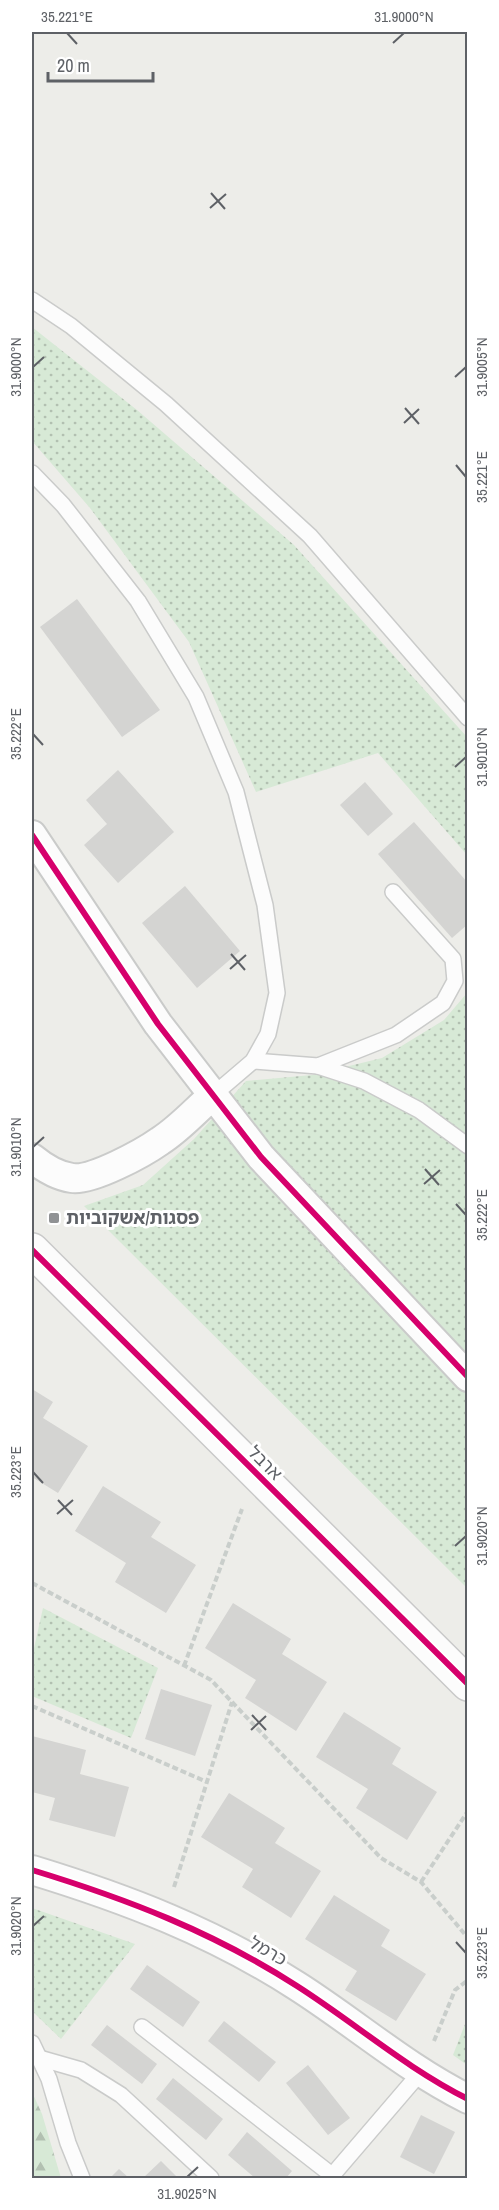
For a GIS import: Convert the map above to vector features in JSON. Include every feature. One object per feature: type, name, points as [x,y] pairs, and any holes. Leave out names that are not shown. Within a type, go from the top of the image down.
[{"type":"street","points":[[32,835],[151,1015],[261,1157],[468,1377]]},
{"type":"street","points":[[32,1158],[54,1173],[72,1178],[85,1178],[125,1161],[161,1141],[212,1096]]},
{"type":"street","name":"ארבל","points":[[35,1255],[468,1684]]},
{"type":"street","name":"כרמל","points":[[32,1870],[134,1903],[222,1941],[298,1986],[420,2073],[468,2099]]},
{"type":"lane","points":[[32,300],[71,326],[166,404],[310,536],[468,718]]},
{"type":"lane","points":[[32,473],[63,505],[138,601],[196,697],[236,792],[265,905],[277,993],[268,1034],[253,1061],[212,1096]]},
{"type":"lane","points":[[318,1066],[396,1035],[443,1003],[455,981],[453,959],[393,892]]},
{"type":"lane","points":[[253,1061],[318,1066],[364,1081],[418,1110],[468,1146]]},
{"type":"lane","points":[[142,2027],[332,2177],[420,2073]]},
{"type":"lane","points":[[32,2043],[49,2079],[68,2143],[82,2178]]},
{"type":"lane","points":[[39,2058],[81,2070],[121,2095],[211,2178]]},
{"type":"path","points":[[184,1666],[255,1474]]},
{"type":"path","points":[[32,1584],[211,1680],[381,1857],[421,1882],[468,1938]]},
{"type":"path","points":[[165,1917],[232,1702]]},
{"type":"path","points":[[32,1706],[207,1782]]},
{"type":"path","points":[[421,1882],[468,1811]]},
{"type":"path","points":[[420,2073],[455,1990],[468,1980]]},
{"type":"green space","points":[[32,327],[137,410],[294,545],[467,737],[467,855],[378,753],[256,792],[189,642],[90,508],[32,441]]},
{"type":"green space","points":[[467,993],[467,1588],[84,1206],[143,1185],[194,1139],[246,1081],[312,1075],[382,1058],[444,1020]]},
{"type":"green space","points":[[43,1608],[158,1668],[131,1738],[32,1696],[32,1657]]},
{"type":"green space","points":[[32,1908],[135,1944],[61,2039],[32,2011]]},
{"type":"green space","points":[[467,2019],[467,2065],[453,2055]]},
{"type":"green space","points":[[32,2092],[42,2114],[61,2178],[32,2178]]},
{"type":"building","points":[[77,599],[160,710],[122,737],[40,627]]},
{"type":"building","points":[[118,770],[174,832],[118,883],[84,845],[107,824],[86,800]]},
{"type":"building","points":[[365,782],[393,814],[368,836],[340,805]]},
{"type":"building","points":[[414,822],[468,883],[468,924],[452,938],[378,854]]},
{"type":"building","points":[[185,886],[240,951],[197,988],[142,923]]},
{"type":"building","points":[[32,1389],[53,1402],[43,1418],[88,1446],[58,1493],[32,1477]]},
{"type":"building","points":[[103,1486],[161,1522],[151,1537],[196,1565],[166,1613],[115,1582],[126,1563],[75,1531]]},
{"type":"building","points":[[233,1603],[291,1639],[282,1654],[327,1682],[296,1731],[245,1698],[256,1680],[205,1648]]},
{"type":"building","points":[[161,1689],[212,1705],[195,1756],[145,1739]]},
{"type":"building","points":[[344,1712],[401,1748],[392,1764],[437,1792],[407,1840],[356,1808],[368,1789],[316,1757]]},
{"type":"building","points":[[32,1736],[86,1750],[80,1774],[129,1787],[115,1837],[49,1820],[55,1798],[32,1792]]},
{"type":"building","points":[[229,1793],[285,1828],[275,1843],[321,1871],[291,1918],[242,1887],[253,1869],[201,1837]]},
{"type":"building","points":[[334,1895],[390,1930],[381,1946],[426,1974],[396,2021],[345,1990],[357,1971],[305,1939]]},
{"type":"building","points":[[147,1965],[200,2002],[183,2027],[130,1989]]},
{"type":"building","points":[[224,2021],[276,2062],[259,2082],[208,2041]]},
{"type":"building","points":[[107,2025],[157,2064],[142,2084],[91,2045]]},
{"type":"building","points":[[308,2065],[350,2118],[328,2135],[286,2083]]},
{"type":"building","points":[[173,2078],[223,2119],[206,2140],[156,2099]]},
{"type":"building","points":[[421,2115],[455,2132],[434,2174],[400,2157]]},
{"type":"building","points":[[247,2132],[292,2171],[286,2178],[255,2178],[228,2155]]},
{"type":"building","points":[[161,2161],[178,2178],[143,2178]]},
{"type":"building","points":[[119,2169],[129,2178],[110,2178]]},
{"type":"cycle path","points":[[32,835],[158,1024],[261,1157],[468,1377]]},
{"type":"cycle path","points":[[32,1250],[468,1684]]},
{"type":"cycle path","points":[[32,1870],[135,1905],[234,1949],[297,1986],[423,2073],[468,2099]]},
{"type":"place","name":"פסגות/אשקוביות","points":[[54,1218]]}]
